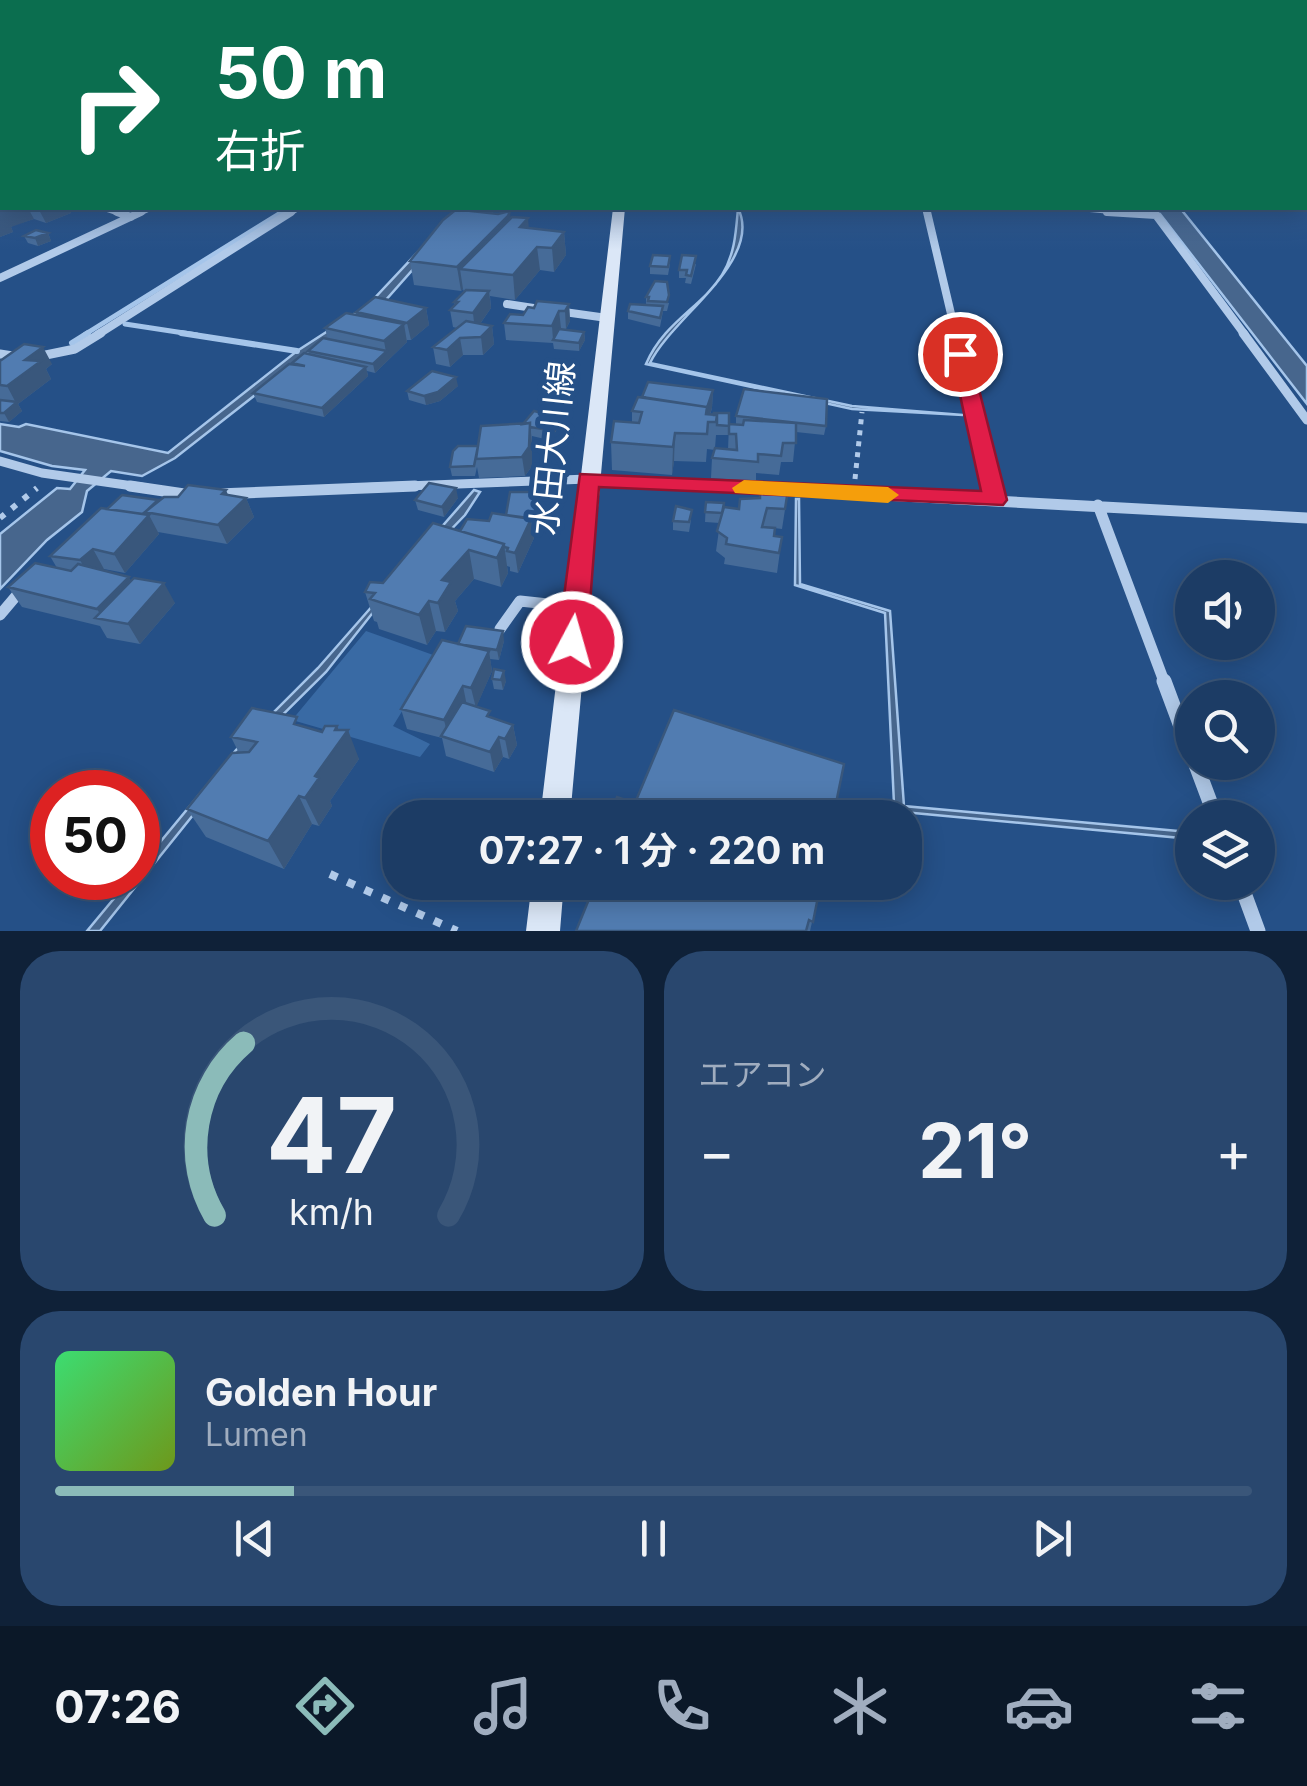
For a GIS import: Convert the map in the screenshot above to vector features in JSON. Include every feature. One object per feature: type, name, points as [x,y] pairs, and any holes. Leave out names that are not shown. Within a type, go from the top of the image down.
[{"type":"main road","name":"水田大川線","points":[[557,800],[619,210]]},
{"type":"main road","points":[[543,931],[546,900]]},
{"type":"street","points":[[110,210],[131,217]]},
{"type":"street","points":[[0,278],[146,210]]},
{"type":"street","points":[[0,354],[22,358],[75,349],[295,210]]},
{"type":"street","points":[[926,210],[995,500]]},
{"type":"street","points":[[1080,210],[1156,216],[1307,420]]},
{"type":"street","points":[[506,304],[607,318]]},
{"type":"street","points":[[0,461],[52,475],[186,496],[588,479],[1307,518]]},
{"type":"street","points":[[118,501],[132,488]]},
{"type":"street","points":[[1098,505],[1175,709]]},
{"type":"street","points":[[0,615],[33,577]]},
{"type":"street","points":[[500,629],[520,601],[576,607]]},
{"type":"street","points":[[1247,900],[1258,931]]},
{"type":"path","points":[[853,494],[862,412]]},
{"type":"path","points":[[0,518],[52,475]]},
{"type":"path","points":[[330,874],[457,931]]},
{"type":"shaded area","points":[[481,210],[495,210],[463,222],[439,240],[384,302],[315,348],[175,458],[142,476],[111,471],[87,491],[82,512],[47,540],[0,589],[0,534],[57,488],[70,489],[85,470],[52,466],[0,451],[0,424],[26,424],[168,453],[297,351],[368,305],[431,238],[458,219]]},
{"type":"shaded area","points":[[738,210],[743,228],[721,277],[732,251]]},
{"type":"shaded area","points":[[1109,210],[1182,210],[1307,366],[1307,404],[1160,214]]},
{"type":"shaded area","points":[[710,290],[650,363],[852,406],[963,415],[852,409],[646,364],[663,337]]},
{"type":"shaded area","points":[[474,490],[480,492],[465,515],[382,601],[326,672],[238,759],[160,856],[160,842],[236,750],[318,668]]},
{"type":"shaded area","points":[[799,499],[800,584],[890,611],[904,800],[894,800],[885,613],[795,585]]},
{"type":"shaded area","points":[[366,631],[436,656],[393,726],[430,744],[420,757],[292,720]]},
{"type":"shaded area","points":[[922,808],[1175,831],[1175,838],[922,814]]},
{"type":"shaded area","points":[[113,900],[125,900],[100,931],[87,931]]},
{"type":"building","points":[[456,210],[498,214],[510,211],[457,267],[410,261]]},
{"type":"building","points":[[512,217],[528,218],[520,227],[564,232],[552,248],[537,247],[513,275],[460,269]]},
{"type":"building","points":[[36,230],[48,233],[35,238],[24,236]]},
{"type":"building","points":[[653,255],[670,256],[668,267],[650,266]]},
{"type":"building","points":[[682,255],[696,256],[691,276],[686,275],[687,270],[679,270]]},
{"type":"building","points":[[655,281],[667,282],[667,302],[648,301],[646,297]]},
{"type":"building","points":[[466,290],[489,291],[473,313],[450,310],[458,302],[454,302]]},
{"type":"building","points":[[375,297],[426,308],[407,323],[356,312]]},
{"type":"building","points":[[537,301],[569,304],[565,311],[559,311],[552,326],[504,323],[510,314],[523,315],[528,307],[534,308]]},
{"type":"building","points":[[630,304],[663,306],[660,318],[628,311]]},
{"type":"building","points":[[346,313],[404,324],[384,341],[325,328]]},
{"type":"building","points":[[466,321],[492,326],[481,337],[460,338],[447,350],[433,347]]},
{"type":"building","points":[[559,329],[584,332],[579,343],[553,340]]},
{"type":"building","points":[[323,338],[387,351],[373,364],[308,351]]},
{"type":"building","points":[[24,344],[43,347],[25,360],[41,361],[7,386],[0,385],[0,361]]},
{"type":"building","points":[[304,353],[366,367],[322,408],[253,393],[289,364],[305,366],[292,363]]},
{"type":"building","points":[[432,371],[456,377],[438,392],[424,396],[407,391]]},
{"type":"building","points":[[648,382],[713,390],[707,408],[642,397]]},
{"type":"building","points":[[744,389],[827,399],[826,426],[736,416]]},
{"type":"building","points":[[638,397],[707,407],[706,414],[717,415],[716,422],[708,422],[707,434],[675,433],[673,447],[611,442],[614,421],[639,423],[642,412],[632,411]]},
{"type":"building","points":[[0,400],[17,402],[0,413]]},
{"type":"building","points":[[534,411],[559,417],[548,430],[523,424]]},
{"type":"building","points":[[714,413],[729,413],[729,426],[717,425]]},
{"type":"building","points":[[744,420],[796,423],[796,443],[783,443],[781,456],[758,454],[758,462],[712,458],[715,448],[737,450],[736,434],[729,434],[729,424],[743,425]]},
{"type":"building","points":[[530,423],[529,447],[522,457],[476,459],[481,426]]},
{"type":"building","points":[[458,446],[478,446],[474,466],[450,467]]},
{"type":"building","points":[[429,483],[456,488],[442,507],[415,500]]},
{"type":"building","points":[[188,485],[226,490],[222,494],[246,498],[218,525],[145,512],[164,497],[178,497]]},
{"type":"building","points":[[760,488],[788,490],[785,509],[767,508],[762,527],[775,528],[774,536],[782,537],[779,553],[726,544],[727,538],[717,531],[724,507],[739,509],[740,499],[760,498]]},
{"type":"building","points":[[510,492],[539,492],[536,519],[506,515]]},
{"type":"building","points":[[122,495],[158,500],[143,514],[107,509]]},
{"type":"building","points":[[706,502],[724,503],[722,513],[705,512]]},
{"type":"building","points":[[676,506],[692,510],[689,522],[673,521]]},
{"type":"building","points":[[101,508],[149,515],[114,554],[93,549],[80,560],[50,556]]},
{"type":"building","points":[[492,513],[531,519],[515,553],[507,551],[504,544],[460,531],[467,519],[489,521]]},
{"type":"building","points":[[433,523],[504,544],[497,558],[469,550],[442,580],[451,582],[438,603],[429,601],[419,615],[370,599],[375,593],[365,592],[370,582],[383,583]]},
{"type":"building","points":[[35,563],[71,571],[78,564],[129,577],[97,609],[8,587]]},
{"type":"building","points":[[134,578],[164,583],[128,624],[95,618]]},
{"type":"building","points":[[466,626],[503,631],[497,650],[458,644]]},
{"type":"building","points":[[442,640],[489,651],[471,688],[463,686],[444,720],[401,709]]},
{"type":"building","points":[[494,669],[504,671],[501,680],[492,679]]},
{"type":"building","points":[[462,702],[490,711],[487,716],[513,725],[490,752],[441,736]]},
{"type":"building","points":[[252,708],[297,717],[294,724],[322,732],[325,726],[348,730],[315,776],[319,778],[305,798],[299,796],[268,841],[187,809],[232,753],[249,752],[257,742],[231,737]]},
{"type":"building","points":[[674,710],[844,764],[837,800],[636,800]]},
{"type":"building","points":[[589,900],[817,900],[813,922],[809,920],[806,931],[576,931]]},
{"type":"waterway","points":[[278,215],[286,210]]},
{"type":"waterway","points":[[84,335],[282,212]]},
{"type":"waterway","points":[[125,324],[197,335]]},
{"type":"waterway","points":[[72,343],[88,333]]},
{"type":"waterway","points":[[181,333],[297,351]]},
{"type":"slow traffic","points":[[744,488],[888,495]]},
{"type":"route","points":[[572,642],[588,479],[995,500],[960,354]]}]
